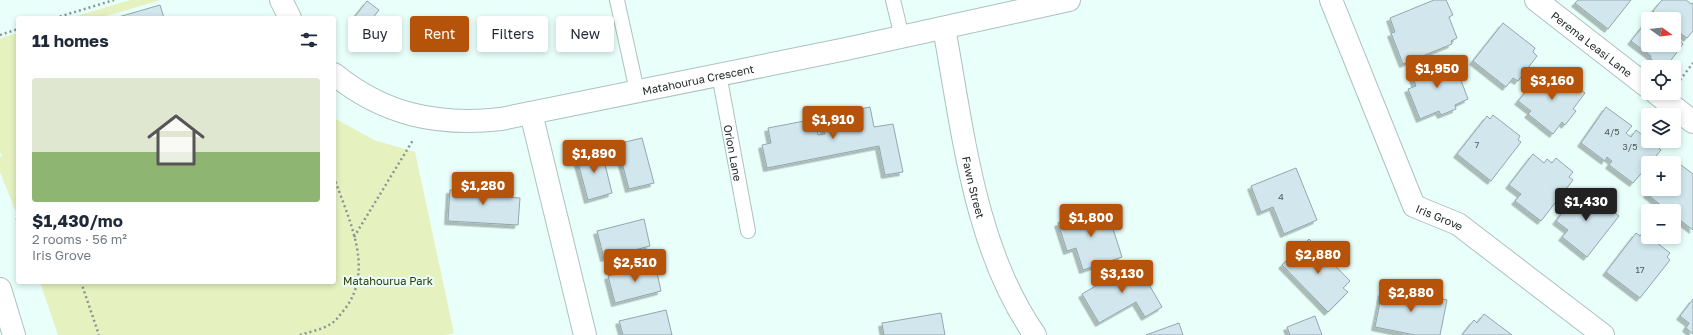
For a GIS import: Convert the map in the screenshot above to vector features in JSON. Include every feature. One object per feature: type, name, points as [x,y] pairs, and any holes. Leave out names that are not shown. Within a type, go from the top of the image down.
[{"type":"street","points":[[281,0],[289,16]]},
{"type":"street","name":"Matahourua Crescent","points":[[336,76],[362,95],[379,103],[426,118],[445,121],[476,122],[531,113],[944,28],[1018,5],[1069,0]]},
{"type":"street","name":"Iris Grove","points":[[1331,0],[1414,206],[1458,224],[1604,335]]},
{"type":"street","name":"Perema Leasi Lane","points":[[1536,0],[1641,82]]},
{"type":"street","name":"Fawn Street","points":[[944,28],[962,128],[983,227],[1005,284],[1035,335]]},
{"type":"street","points":[[1665,100],[1693,122]]},
{"type":"street","points":[[531,113],[585,335]]},
{"type":"street","points":[[0,289],[14,335]]},
{"type":"lane","points":[[618,0],[637,91]]},
{"type":"lane","points":[[893,0],[902,37]]},
{"type":"lane","name":"Orion Lane","points":[[719,74],[748,231]]},
{"type":"path","points":[[62,16],[114,0]]},
{"type":"path","points":[[0,35],[16,30]]},
{"type":"path","points":[[1681,77],[1692,64]]},
{"type":"path","points":[[354,237],[426,118]]},
{"type":"path","points":[[300,335],[329,325],[338,317],[352,297],[359,279],[360,270],[354,237],[336,183]]},
{"type":"path","points":[[82,284],[99,335]]},
{"type":"green space","points":[[130,0],[160,0],[107,16],[77,16]]},
{"type":"green space","points":[[16,34],[16,212],[0,172],[0,157],[2,156],[0,152],[0,38]]},
{"type":"green space","name":"Matahourua Park","points":[[336,119],[374,140],[415,152],[454,333],[446,335],[58,335],[41,284],[336,284]]},
{"type":"building","points":[[1434,0],[1446,0],[1453,15],[1449,17],[1457,38],[1451,41],[1452,44],[1403,64],[1391,33],[1395,32],[1390,18]]},
{"type":"building","points":[[1578,0],[1631,0],[1608,29],[1575,3]]},
{"type":"building","points":[[1662,0],[1686,0],[1691,4],[1693,3],[1693,31],[1687,38],[1681,34],[1681,12],[1653,11]]},
{"type":"building","points":[[367,1],[379,10],[374,16],[355,16]]},
{"type":"building","points":[[160,5],[163,16],[122,16]]},
{"type":"building","points":[[1503,23],[1535,48],[1533,52],[1537,56],[1518,81],[1513,78],[1506,87],[1473,61]]},
{"type":"building","points":[[1641,29],[1641,48],[1631,41]]},
{"type":"building","points":[[1646,52],[1677,52],[1671,60],[1652,60],[1650,58],[1651,56]]},
{"type":"building","points":[[1447,57],[1452,72],[1457,70],[1468,99],[1455,105],[1456,109],[1441,115],[1439,111],[1420,119],[1408,89],[1416,86],[1411,72]]},
{"type":"building","points":[[1543,71],[1554,80],[1560,73],[1585,93],[1573,109],[1576,111],[1565,125],[1562,122],[1553,134],[1528,114],[1531,111],[1518,101]]},
{"type":"building","points":[[870,107],[874,127],[893,124],[903,172],[885,175],[879,146],[767,168],[762,145],[771,143],[768,128],[815,119],[818,135],[825,134],[821,117]]},
{"type":"building","points":[[1606,107],[1632,126],[1626,133],[1631,137],[1636,130],[1641,134],[1641,148],[1658,148],[1661,150],[1656,156],[1641,156],[1641,174],[1633,183],[1609,165],[1612,161],[1607,157],[1605,161],[1581,143]]},
{"type":"building","points":[[1493,115],[1520,136],[1518,140],[1521,142],[1491,181],[1457,154],[1487,116],[1490,119]]},
{"type":"building","points":[[642,138],[654,183],[629,189],[617,144]]},
{"type":"building","points":[[601,148],[612,193],[588,200],[576,155]]},
{"type":"building","points":[[1533,154],[1544,163],[1547,159],[1552,163],[1556,158],[1573,172],[1569,177],[1573,180],[1541,221],[1515,201],[1521,194],[1509,185]]},
{"type":"building","points":[[1681,165],[1693,174],[1693,230],[1681,221],[1681,204],[1659,204],[1649,196],[1681,196]]},
{"type":"building","points":[[1296,168],[1317,220],[1284,234],[1273,207],[1261,212],[1251,186]]},
{"type":"building","points":[[459,185],[505,188],[505,197],[520,198],[518,225],[448,221],[450,190],[459,190]]},
{"type":"building","points":[[1579,190],[1591,200],[1594,196],[1619,216],[1587,257],[1562,237],[1568,230],[1556,221]]},
{"type":"building","points":[[1106,207],[1122,257],[1083,270],[1076,248],[1067,251],[1058,223]]},
{"type":"building","points":[[644,219],[650,246],[604,258],[597,231]]},
{"type":"building","points":[[1636,233],[1640,236],[1641,235],[1641,244],[1658,244],[1670,253],[1667,257],[1670,260],[1640,298],[1606,272]]},
{"type":"building","points":[[1309,239],[1350,281],[1343,288],[1348,292],[1328,312],[1282,265]]},
{"type":"building","points":[[1136,262],[1162,307],[1145,317],[1136,302],[1099,323],[1082,294]]},
{"type":"building","points":[[655,264],[661,291],[615,303],[608,276]]},
{"type":"building","points":[[1395,289],[1447,300],[1440,335],[1415,335],[1375,327],[1382,292],[1393,294]]},
{"type":"building","points":[[1693,299],[1693,334],[1686,328],[1689,323],[1680,316]]},
{"type":"building","points":[[666,310],[672,335],[623,335],[619,321]]},
{"type":"building","points":[[941,313],[945,335],[884,335],[882,323]]},
{"type":"building","points":[[1484,314],[1512,335],[1462,335],[1474,320],[1477,323]]},
{"type":"building","points":[[1315,316],[1322,335],[1290,335],[1287,327]]},
{"type":"building","points":[[1179,323],[1183,335],[1146,335]]}]
